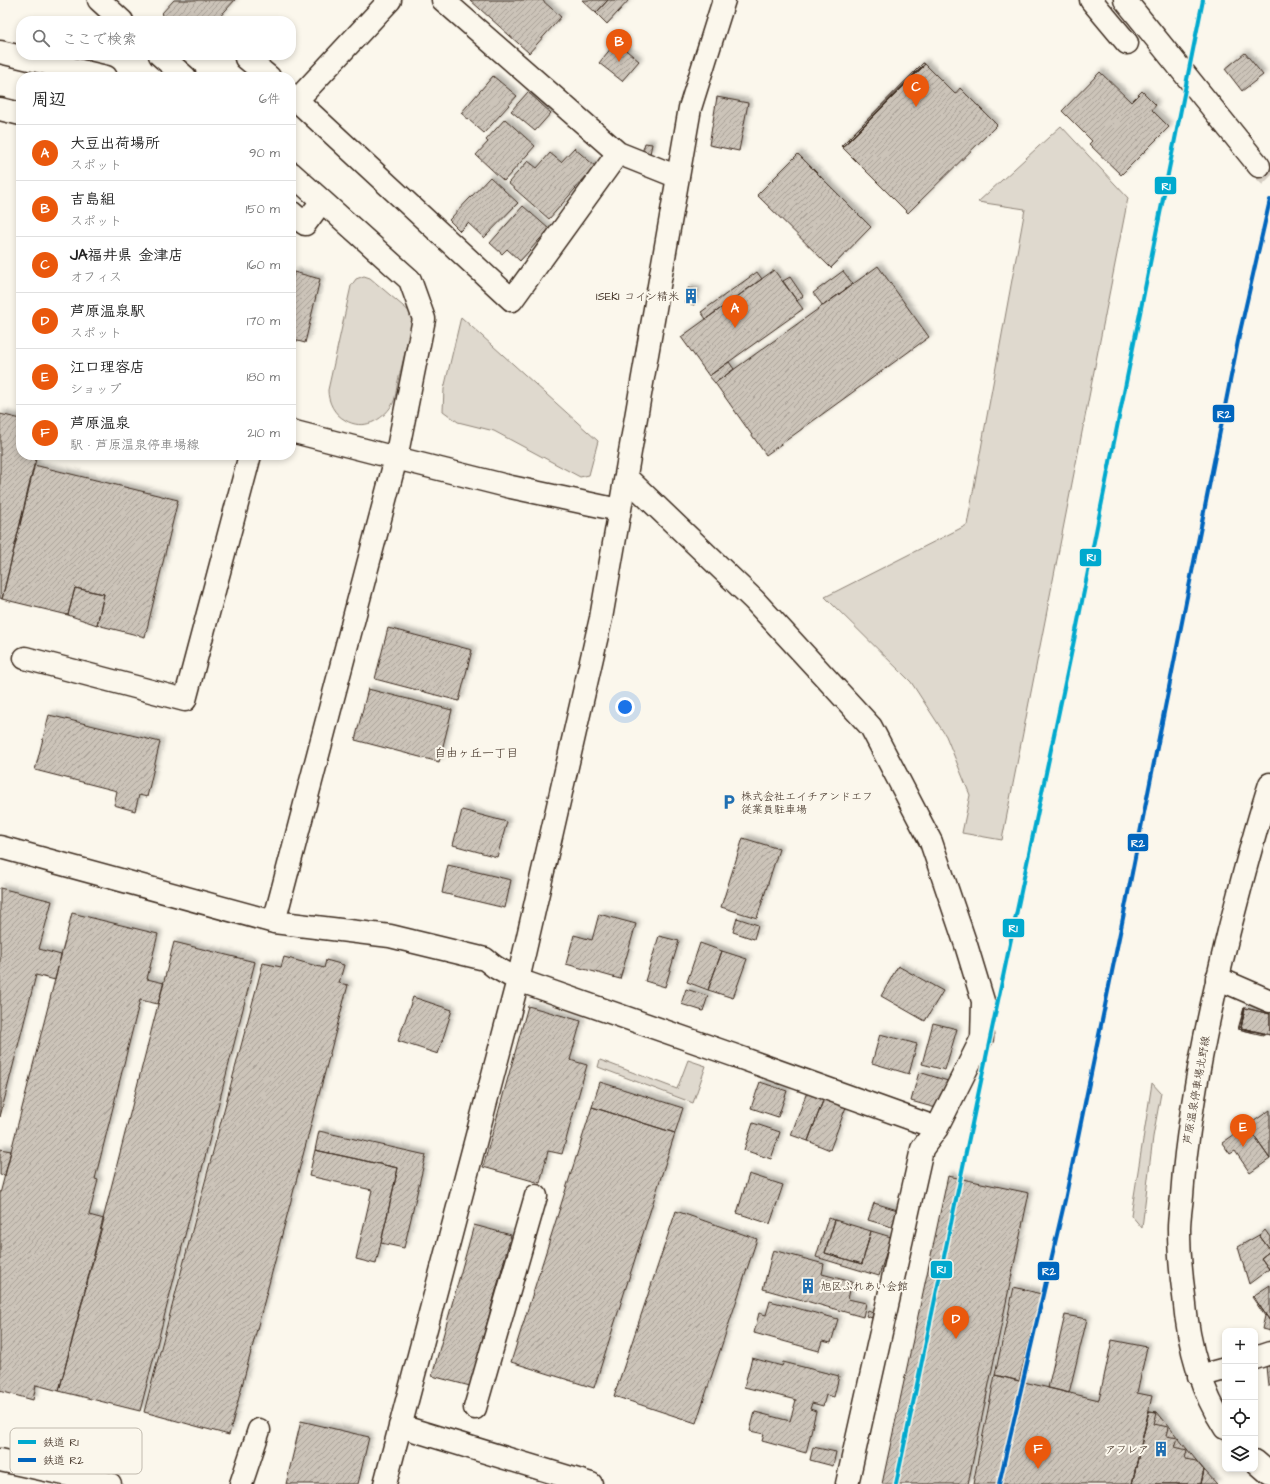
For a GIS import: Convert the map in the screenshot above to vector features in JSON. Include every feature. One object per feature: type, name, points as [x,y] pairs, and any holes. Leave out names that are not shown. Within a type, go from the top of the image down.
[{"type":"street","points":[[99,0],[117,16]]},
{"type":"street","points":[[296,96],[390,0]]},
{"type":"street","points":[[443,0],[618,153],[678,177]]},
{"type":"street","points":[[385,1484],[518,980],[601,618],[690,108],[724,0]]},
{"type":"street","points":[[1091,0],[1127,43]]},
{"type":"street","points":[[1125,0],[1259,166]]},
{"type":"street","points":[[0,52],[16,56]]},
{"type":"street","points":[[34,60],[85,72]]},
{"type":"street","points":[[166,60],[179,72]]},
{"type":"street","points":[[248,60],[263,72]]},
{"type":"street","points":[[296,100],[512,300],[618,153]]},
{"type":"street","points":[[0,109],[16,113]]},
{"type":"street","points":[[274,922],[396,458],[424,319],[410,280],[296,178]]},
{"type":"street","points":[[296,216],[305,224],[322,201]]},
{"type":"street","points":[[296,432],[511,487],[619,510]]},
{"type":"street","points":[[25,658],[185,700],[249,460]]},
{"type":"street","points":[[626,478],[754,600],[871,727],[931,842],[966,945],[983,1002],[982,1038],[937,1128],[922,1149],[847,1484]]},
{"type":"street","name":"芦原温泉停車場北野線","points":[[1222,1423],[1212,1407],[1199,1376],[1187,1327],[1179,1228],[1185,1148],[1198,1071],[1217,978],[1264,822],[1270,784]]},
{"type":"street","points":[[0,847],[274,922],[390,936],[485,960],[518,980],[937,1128]]},
{"type":"street","points":[[1217,978],[1270,1001]]},
{"type":"street","points":[[475,1408],[536,1196]]},
{"type":"street","points":[[1258,1357],[1270,1353]]},
{"type":"street","points":[[1199,1376],[1222,1370]]},
{"type":"street","points":[[400,1426],[591,1484]]},
{"type":"street","points":[[241,1484],[259,1430]]},
{"type":"street","points":[[0,1460],[10,1462]]},
{"type":"street","points":[[1258,1464],[1270,1474]]},
{"type":"street","points":[[64,1474],[110,1484]]},
{"type":"shaded area","points":[[1061,126],[1128,198],[1002,840],[962,833],[970,795],[946,736],[911,682],[825,597],[967,525],[1025,209],[978,202]]},
{"type":"shaded area","points":[[364,276],[370,278],[410,312],[412,321],[393,403],[388,411],[377,420],[372,423],[359,425],[345,420],[335,411],[330,403],[328,390],[351,286],[356,279]]},
{"type":"shaded area","points":[[461,317],[598,441],[589,475],[580,477],[494,431],[458,422],[443,411],[444,389]]},
{"type":"shaded area","points":[[600,1060],[677,1089],[688,1060],[706,1066],[693,1103],[598,1067]]},
{"type":"shaded area","points":[[1152,1083],[1161,1093],[1153,1137],[1142,1228],[1131,1215]]},
{"type":"building","points":[[174,0],[235,0],[221,16],[163,16],[161,14]]},
{"type":"building","points":[[470,0],[542,0],[561,17],[529,53]]},
{"type":"building","points":[[582,0],[608,0],[596,13]]},
{"type":"building","points":[[608,0],[629,0],[607,24],[596,13]]},
{"type":"building","points":[[616,42],[639,61],[622,81],[599,63]]},
{"type":"building","points":[[1245,53],[1263,75],[1242,91],[1225,69]]},
{"type":"building","points":[[923,63],[925,64],[842,147],[841,146]]},
{"type":"building","points":[[923,63],[925,64],[915,73],[914,72]]},
{"type":"building","points":[[925,64],[955,94],[960,88],[997,125],[908,213],[842,147]]},
{"type":"building","points":[[922,66],[923,67],[849,141],[848,139]]},
{"type":"building","points":[[1100,72],[1131,102],[1142,91],[1156,105],[1152,110],[1169,127],[1121,175],[1089,144],[1092,141],[1062,111]]},
{"type":"building","points":[[493,76],[517,96],[484,133],[461,113]]},
{"type":"building","points":[[528,92],[551,113],[535,131],[511,111]]},
{"type":"building","points":[[717,97],[748,103],[739,151],[709,145]]},
{"type":"building","points":[[505,119],[535,146],[504,181],[476,155],[488,142],[486,140]]},
{"type":"building","points":[[848,139],[849,141],[842,147],[841,146]]},
{"type":"building","points":[[645,143],[652,144],[650,154],[642,153]]},
{"type":"building","points":[[574,148],[595,166],[549,219],[508,183],[528,161],[537,168],[550,153],[561,162]]},
{"type":"building","points":[[798,154],[871,227],[831,268],[757,195]]},
{"type":"building","points":[[490,177],[518,203],[484,238],[468,223],[460,231],[449,220]]},
{"type":"building","points":[[523,206],[549,229],[520,261],[507,249],[502,254],[490,243]]},
{"type":"building","points":[[878,266],[929,337],[766,455],[715,383]]},
{"type":"building","points":[[774,270],[803,309],[709,376],[681,337]]},
{"type":"building","points":[[843,271],[853,284],[823,306],[813,293]]},
{"type":"building","points":[[757,272],[762,279],[706,319],[701,312]]},
{"type":"building","points":[[296,273],[320,279],[305,343],[296,340]]},
{"type":"building","points":[[790,277],[803,296],[797,301],[783,281]]},
{"type":"building","name":"ISEKI コイン精米","points":[[688,288],[698,290],[694,305],[685,302]]},
{"type":"building","points":[[729,362],[734,369],[715,383],[709,376]]},
{"type":"building","points":[[0,414],[16,418],[16,460],[36,460],[2,599],[0,598]]},
{"type":"building","points":[[34,465],[178,500],[145,637],[97,625],[104,594],[75,588],[68,615],[2,599]]},
{"type":"building","points":[[75,588],[104,594],[97,625],[68,615]]},
{"type":"building","points":[[388,628],[472,650],[459,701],[375,679]]},
{"type":"building","points":[[368,689],[452,710],[439,762],[355,740]]},
{"type":"building","points":[[49,715],[160,742],[147,797],[139,795],[135,811],[114,805],[117,791],[35,770]]},
{"type":"building","points":[[462,810],[507,822],[497,857],[453,845]]},
{"type":"building","points":[[743,838],[779,849],[757,918],[721,907]]},
{"type":"building","points":[[448,865],[511,880],[505,908],[442,893]]},
{"type":"building","points":[[0,888],[52,901],[39,949],[61,955],[55,980],[36,975],[0,1117]]},
{"type":"building","points":[[72,913],[158,934],[147,979],[164,983],[158,1004],[140,1000],[95,1179],[98,1180],[89,1215],[104,1219],[59,1391],[36,1385],[33,1400],[0,1391],[0,1194]]},
{"type":"building","points":[[599,914],[636,924],[620,979],[566,964],[574,935],[592,940]]},
{"type":"building","points":[[737,918],[758,925],[754,939],[733,932]]},
{"type":"building","points":[[659,936],[679,941],[665,987],[645,981]]},
{"type":"building","points":[[174,942],[255,962],[140,1411],[59,1391]]},
{"type":"building","points":[[700,943],[722,951],[708,990],[687,982]]},
{"type":"building","points":[[722,951],[747,959],[733,998],[708,990]]},
{"type":"building","points":[[284,957],[324,968],[326,960],[344,965],[339,983],[348,985],[229,1435],[144,1412],[263,963],[281,967]]},
{"type":"building","points":[[898,966],[943,991],[925,1021],[881,996]]},
{"type":"building","points":[[686,989],[708,996],[703,1011],[681,1004]]},
{"type":"building","points":[[413,997],[452,1010],[438,1054],[398,1041]]},
{"type":"building","points":[[528,1006],[581,1021],[570,1060],[587,1065],[562,1154],[548,1151],[540,1183],[483,1167]]},
{"type":"building","points":[[1244,1008],[1241,1028],[1264,1033],[1263,1035],[1238,1029]]},
{"type":"building","points":[[1244,1008],[1241,1028],[1252,1030],[1252,1032],[1239,1029]]},
{"type":"building","points":[[1245,1008],[1270,1014],[1270,1035],[1241,1028]]},
{"type":"building","points":[[1245,1008],[1270,1014],[1270,1035],[1241,1028]]},
{"type":"building","points":[[933,1023],[957,1029],[945,1070],[922,1064]]},
{"type":"building","points":[[880,1034],[917,1044],[909,1074],[872,1063]]},
{"type":"building","points":[[919,1072],[951,1082],[943,1110],[911,1101]]},
{"type":"building","points":[[600,1082],[683,1108],[675,1133],[592,1107]]},
{"type":"building","points":[[760,1082],[787,1091],[778,1117],[751,1108]]},
{"type":"building","points":[[807,1092],[824,1098],[808,1141],[791,1135]]},
{"type":"building","points":[[824,1098],[846,1107],[830,1150],[808,1141]]},
{"type":"building","points":[[592,1107],[675,1133],[594,1388],[511,1362]]},
{"type":"building","points":[[1270,1110],[1270,1159],[1247,1126]]},
{"type":"building","points":[[753,1123],[780,1132],[771,1159],[744,1150]]},
{"type":"building","points":[[1247,1126],[1270,1159],[1250,1173],[1235,1151],[1230,1154],[1222,1143]]},
{"type":"building","points":[[319,1131],[426,1155],[404,1248],[381,1243],[398,1168],[315,1150]]},
{"type":"building","points":[[0,1149],[11,1151],[5,1176],[0,1175]]},
{"type":"building","points":[[315,1150],[398,1168],[376,1264],[356,1259],[372,1190],[309,1176]]},
{"type":"building","points":[[749,1174],[783,1185],[770,1224],[737,1213]]},
{"type":"building","points":[[948,1176],[1029,1193],[968,1484],[882,1484]]},
{"type":"building","points":[[874,1203],[901,1211],[895,1228],[868,1220]]},
{"type":"building","points":[[676,1211],[757,1239],[696,1423],[614,1396]]},
{"type":"building","points":[[828,1218],[835,1220],[825,1253],[862,1264],[871,1231],[891,1237],[879,1276],[816,1257]]},
{"type":"building","points":[[835,1220],[871,1231],[862,1264],[825,1253]]},
{"type":"building","points":[[474,1225],[511,1235],[470,1386],[432,1376]]},
{"type":"building","points":[[1265,1230],[1270,1237],[1270,1250],[1259,1235]]},
{"type":"building","points":[[1259,1235],[1270,1250],[1261,1258],[1269,1269],[1249,1284],[1238,1247]]},
{"type":"building","name":"旭区ふれあい会館","points":[[773,1250],[824,1264],[822,1274],[852,1282],[848,1299],[866,1303],[863,1317],[763,1289]]},
{"type":"building","points":[[1270,1251],[1270,1269],[1269,1269],[1261,1258]]},
{"type":"building","points":[[1270,1285],[1270,1321],[1253,1296]]},
{"type":"building","points":[[1014,1287],[1041,1294],[1019,1381],[995,1375]]},
{"type":"building","points":[[1253,1296],[1266,1315],[1265,1316],[1252,1297]]},
{"type":"building","points":[[770,1301],[838,1319],[831,1343],[822,1341],[819,1351],[754,1333],[759,1313],[766,1315]]},
{"type":"building","points":[[868,1311],[873,1313],[872,1318],[866,1316]]},
{"type":"building","points":[[1065,1315],[1087,1319],[1069,1393],[1048,1388]]},
{"type":"building","points":[[1266,1315],[1270,1321],[1270,1331],[1262,1329]]},
{"type":"building","points":[[1112,1340],[1147,1347],[1137,1393],[1152,1396],[1132,1484],[973,1484],[995,1375],[1099,1400]]},
{"type":"building","points":[[752,1358],[782,1366],[783,1362],[839,1376],[834,1397],[826,1395],[823,1406],[812,1403],[810,1409],[816,1411],[806,1453],[762,1441],[764,1434],[750,1431],[755,1412],[790,1421],[796,1400],[744,1387]]},
{"type":"building","points":[[1266,1366],[1270,1366],[1270,1386],[1268,1386]]},
{"type":"building","name":"アフレア","points":[[1149,1411],[1157,1412],[1154,1424],[1168,1427],[1166,1436],[1178,1438],[1175,1447],[1187,1450],[1185,1459],[1196,1461],[1204,1470],[1201,1484],[1132,1484]]},
{"type":"building","name":"アフレア","points":[[1149,1411],[1157,1412],[1204,1470],[1201,1484],[1132,1484]]},
{"type":"building","points":[[301,1421],[369,1437],[358,1484],[286,1484]]},
{"type":"building","points":[[813,1447],[836,1452],[833,1466],[810,1460]]},
{"type":"building","points":[[1204,1470],[1217,1484],[1201,1484]]},
{"type":"tunnel","points":[[1259,166],[1270,177]]},
{"type":"rail line","name":"R1","points":[[896,1484],[1077,626],[1203,0]]},
{"type":"rail line","name":"R2","points":[[999,1484],[1065,1200],[1239,336],[1270,200]]},
{"type":"place","name":"吉島組","points":[[619,62]]},
{"type":"place","name":"JA福井県 金津店","points":[[916,107]]},
{"type":"place","name":"ISEKI コイン精米","points":[[691,296]]},
{"type":"place","name":"大豆出荷場所","points":[[735,328]]},
{"type":"place","name":"株式会社エイチアンドエフ 従業員駐車場","points":[[729,802]]},
{"type":"place","name":"江口理容店","points":[[1243,1147]]},
{"type":"place","name":"旭区ふれあい会館","points":[[808,1286]]},
{"type":"place","name":"芦原温泉駅","points":[[956,1339]]},
{"type":"place","name":"アフレア","points":[[1161,1449]]},
{"type":"place","name":"芦原温泉","points":[[1038,1469]]},
{"type":"district","name":"自由ヶ丘一丁目","points":[[476,753]]}]
